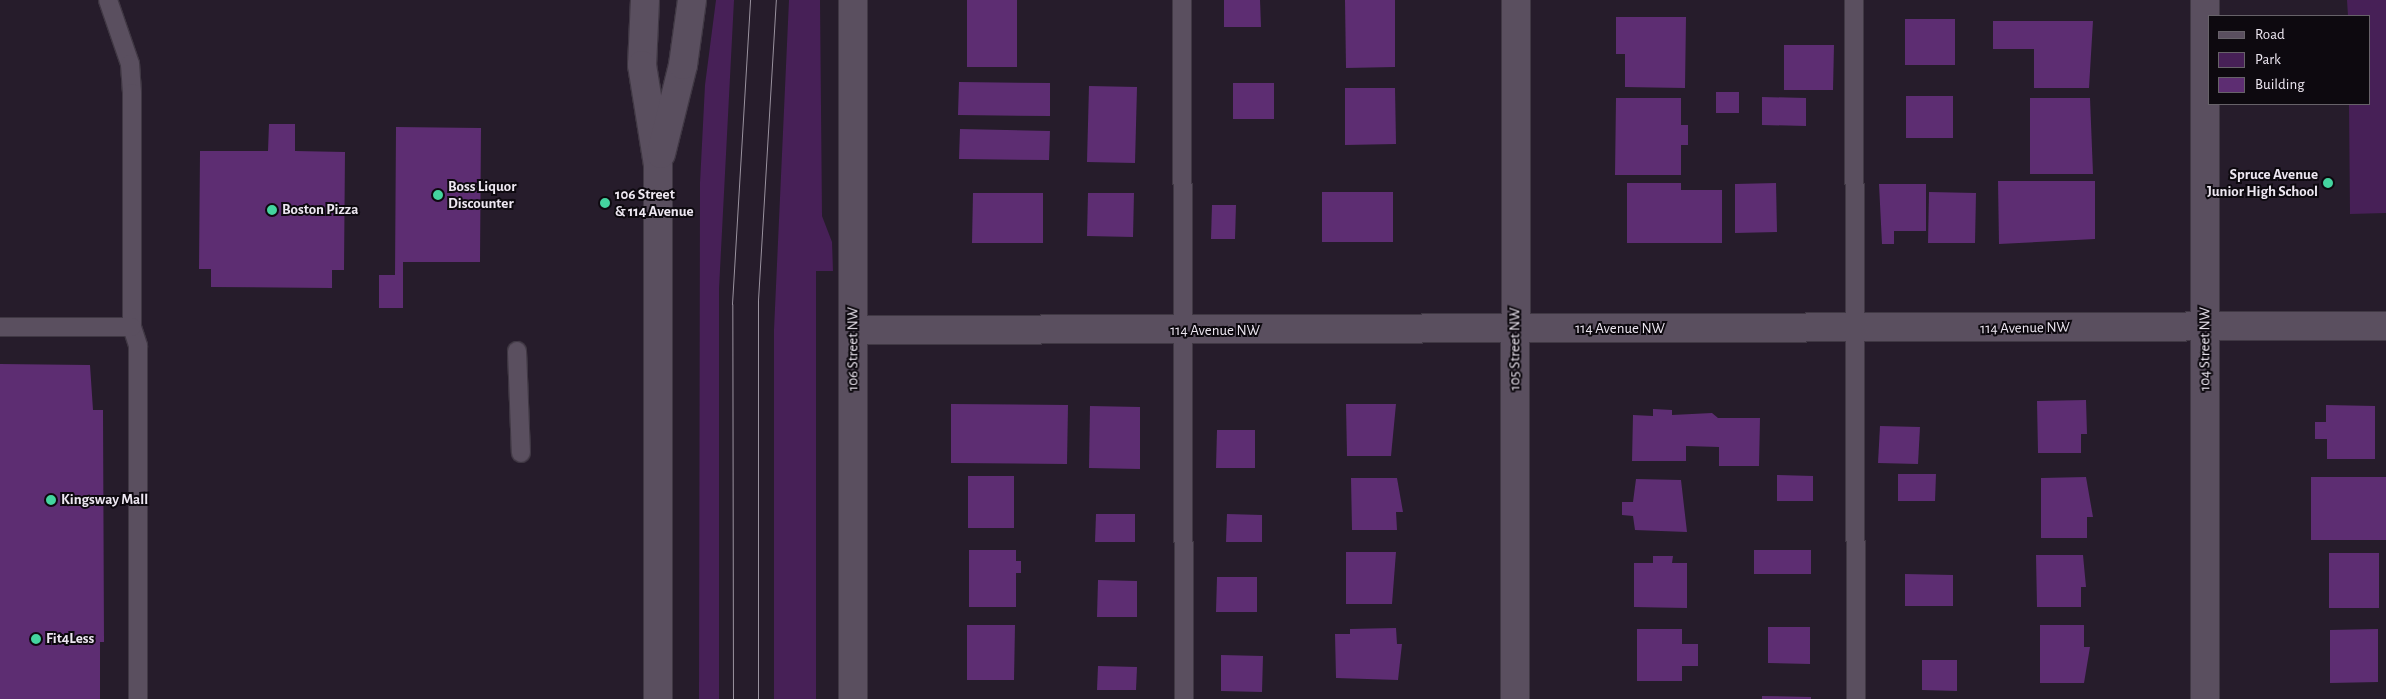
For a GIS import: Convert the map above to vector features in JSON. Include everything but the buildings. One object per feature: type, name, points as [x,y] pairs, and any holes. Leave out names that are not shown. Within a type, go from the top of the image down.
[{"type":"street","points":[[645,0],[642,65],[658,166],[658,699]]},
{"type":"street","points":[[658,166],[683,65],[692,0]]},
{"type":"street","name":"106 Street NW","points":[[853,0],[853,699]]},
{"type":"street","name":"105 Street NW","points":[[1515,699],[1516,0]]},
{"type":"street","name":"104 Street NW","points":[[2205,0],[2205,699]]},
{"type":"street","name":"114 Avenue NW","points":[[854,330],[1856,330],[2386,326]]},
{"type":"lane","points":[[108,0],[130,64],[132,327],[138,346],[138,699]]},
{"type":"lane","points":[[1182,0],[1185,331],[1184,699]]},
{"type":"lane","points":[[1854,0],[1856,699]]},
{"type":"lane","points":[[0,327],[132,327]]},
{"type":"lane","points":[[517,351],[521,453]]},
{"type":"green space","points":[[716,0],[734,0],[719,289],[719,699],[699,699],[700,183],[705,85]]},
{"type":"green space","points":[[789,0],[820,0],[822,216],[832,242],[833,271],[816,271],[816,699],[774,699],[774,330]]},
{"type":"green space","points":[[2347,0],[2386,0],[2386,213],[2350,214],[2349,105],[2371,105],[2371,15],[2348,15]]},
{"type":"tram line","points":[[733,699],[732,304],[750,0]]},
{"type":"tram line","points":[[758,699],[758,300],[776,0]]},
{"type":"place","name":"Spruce Avenue Junior High School","points":[[2328,183]]},
{"type":"place","name":"Boss Liquor Discounter","points":[[438,195]]},
{"type":"place","name":"106 Street & 114 Avenue","points":[[605,203]]},
{"type":"place","name":"Boston Pizza","points":[[272,210]]},
{"type":"place","name":"Kingsway Mall","points":[[51,500]]},
{"type":"place","name":"Fit4Less","points":[[36,639]]}]
